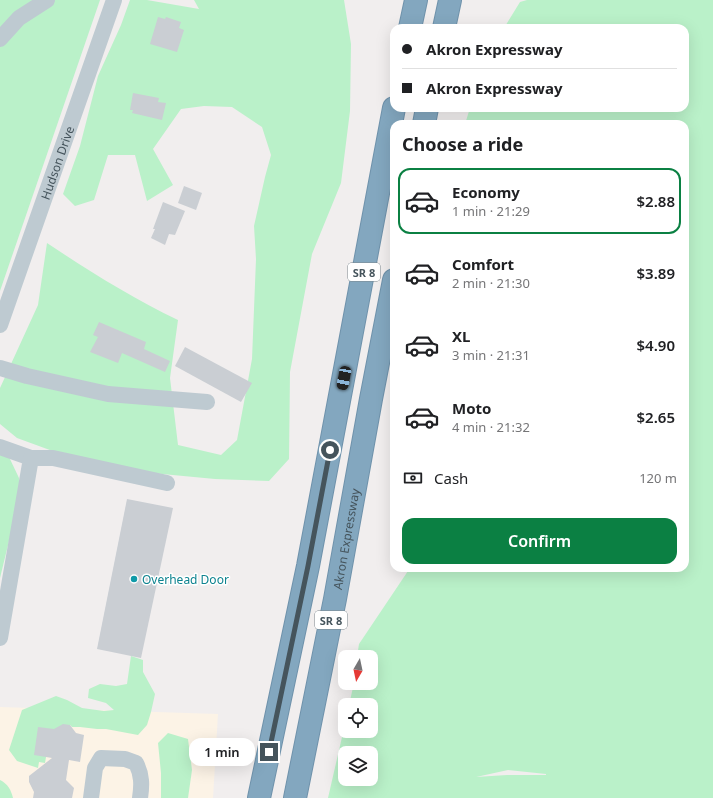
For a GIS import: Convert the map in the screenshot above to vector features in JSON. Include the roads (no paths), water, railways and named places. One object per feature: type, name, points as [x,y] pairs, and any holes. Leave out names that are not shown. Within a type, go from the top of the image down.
[{"type":"highway","points":[[411,24],[416,1]]},
{"type":"highway","name":"SR 8","points":[[259,798],[308,566],[390,129]]},
{"type":"highway","name":"Akron Expressway","points":[[295,798],[335,599],[390,301]]},
{"type":"street","points":[[0,39],[19,18],[47,0]]},
{"type":"street","name":"Hudson Drive","points":[[0,325],[114,0]]},
{"type":"street","points":[[0,368],[27,376],[108,394],[207,402]]},
{"type":"street","points":[[0,447],[31,458],[53,458],[167,483]]},
{"type":"street","points":[[0,638],[31,458]]},
{"type":"street","points":[[91,798],[95,768],[101,758],[125,759],[136,763],[141,772],[142,785],[140,798]]},
{"type":"place","name":"Overhead Door","points":[[134,579]]}]
